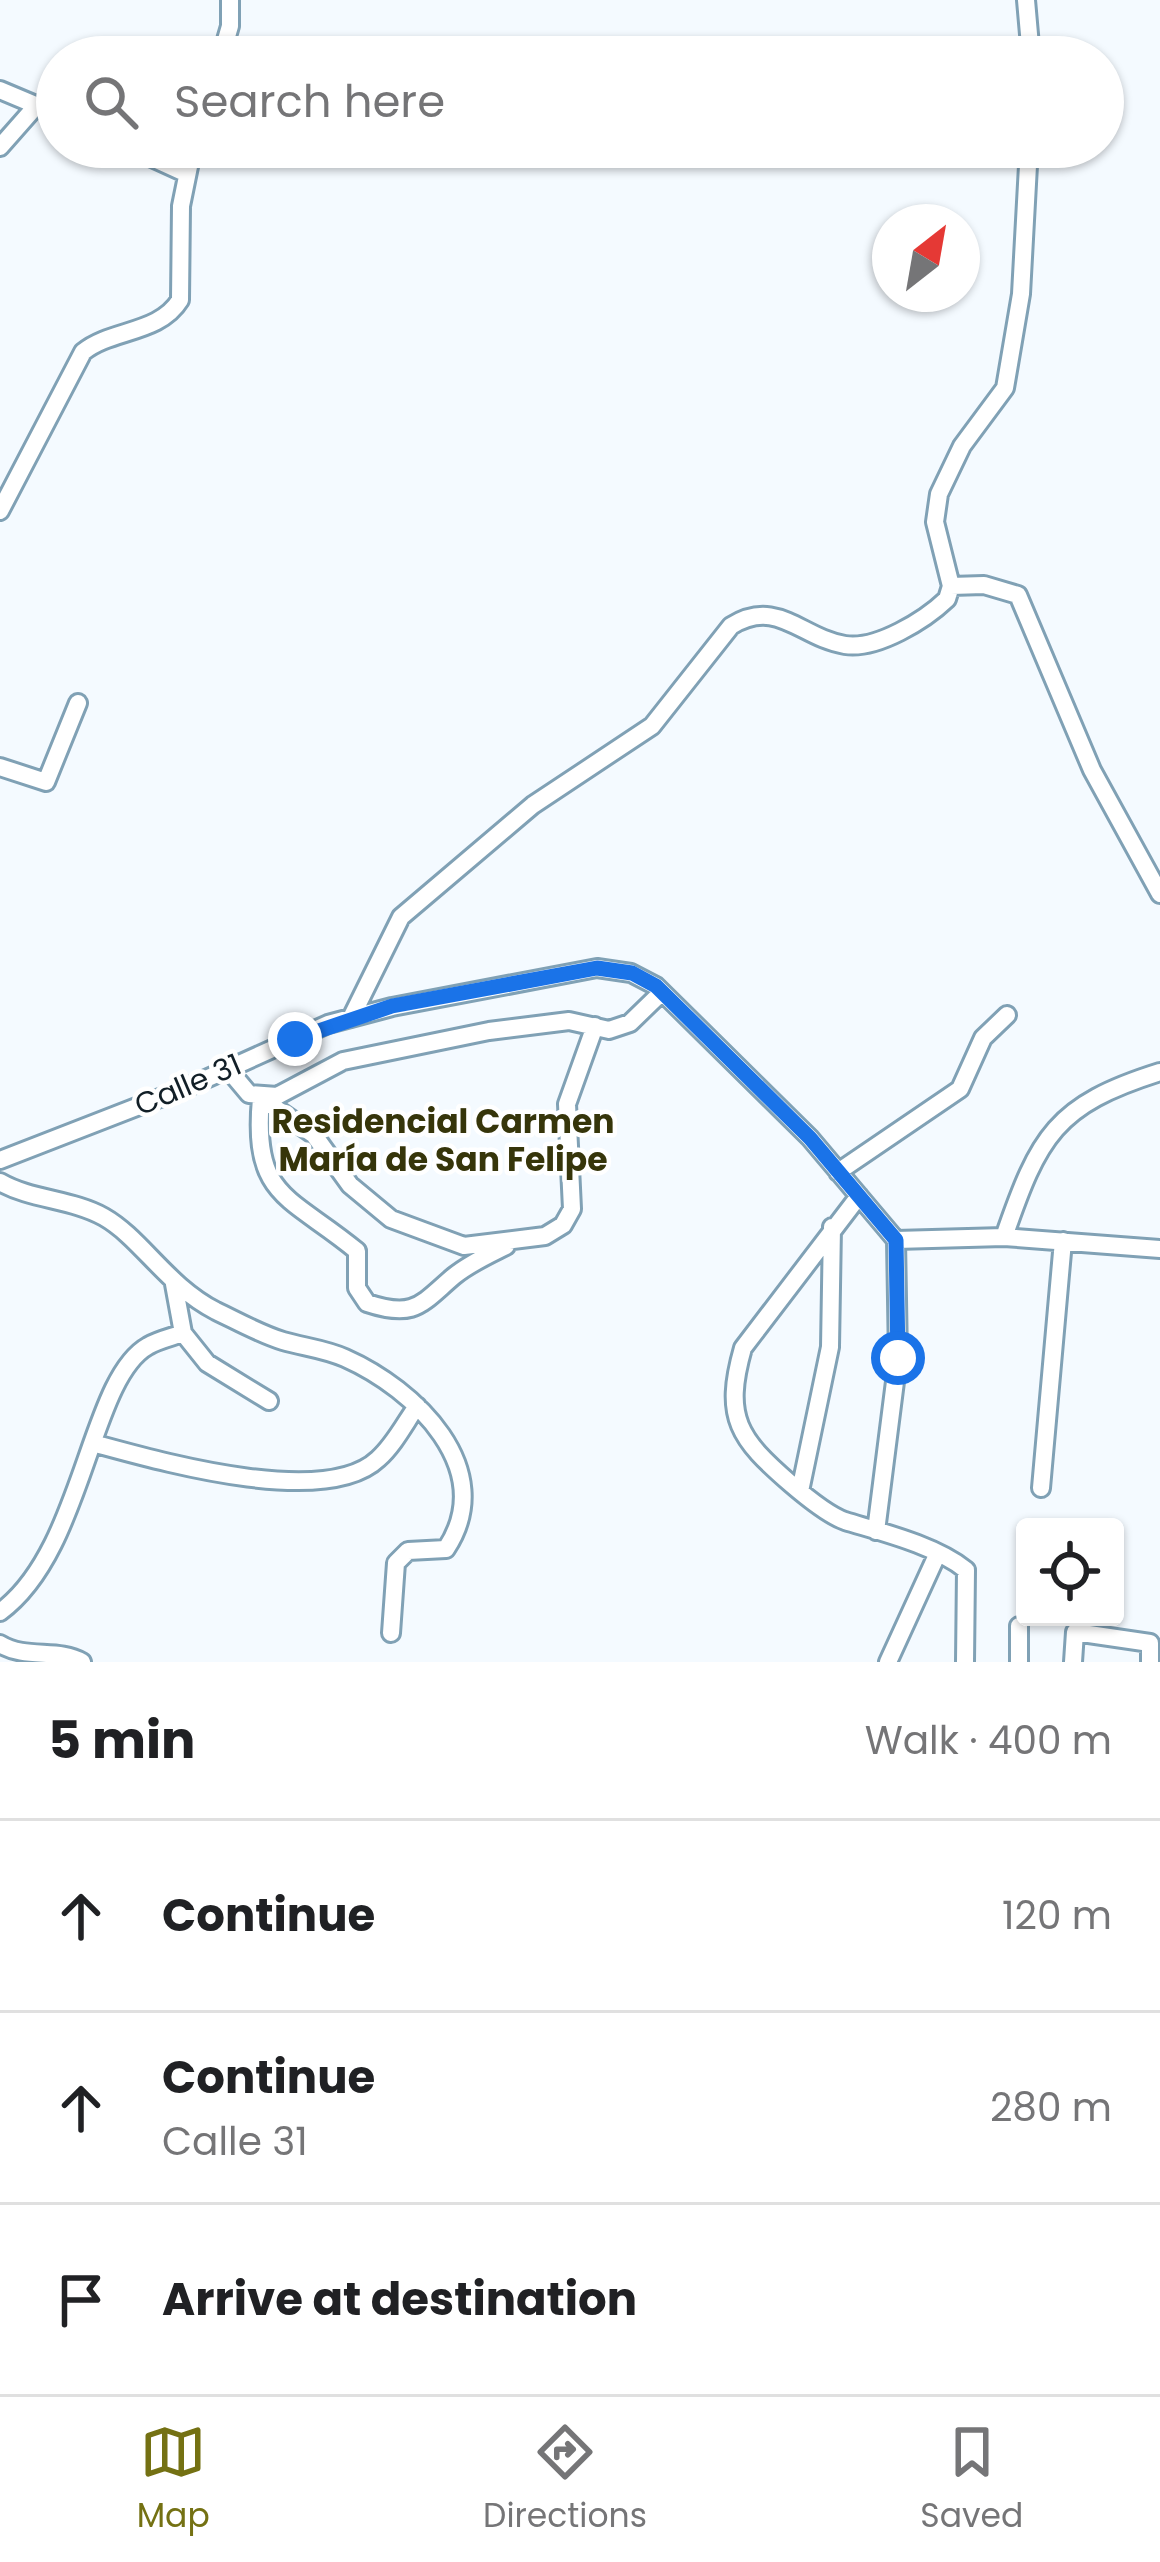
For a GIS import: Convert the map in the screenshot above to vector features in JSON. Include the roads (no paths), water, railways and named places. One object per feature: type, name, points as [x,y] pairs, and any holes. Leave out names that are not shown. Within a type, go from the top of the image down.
[{"type":"street","points":[[227,36],[230,0]]},
{"type":"street","points":[[1026,0],[1029,36]]},
{"type":"street","points":[[0,90],[36,105]]},
{"type":"street","points":[[0,147],[36,106]]},
{"type":"street","points":[[174,168],[185,173]]},
{"type":"street","points":[[0,511],[83,352],[95,342],[164,317],[180,300],[187,168]]},
{"type":"street","points":[[351,1018],[400,917],[533,805],[652,726],[731,626],[747,616],[772,614],[842,645],[861,645],[934,611],[947,599],[951,586],[935,521],[939,494],[962,446],[1005,388],[1022,294],[1029,168]]},
{"type":"street","points":[[951,586],[984,585],[1018,595],[1092,770],[1160,893]]},
{"type":"street","points":[[0,767],[46,782],[78,703]]},
{"type":"street","name":"Calle 31","points":[[0,1160],[351,1018],[597,968],[632,973],[662,992],[810,1138],[896,1240]]},
{"type":"street","points":[[261,1098],[343,1061],[527,1025],[569,1021],[609,1030],[630,1023],[662,992]]},
{"type":"street","points":[[838,1172],[960,1088],[983,1038],[1007,1015]]},
{"type":"street","points":[[228,1069],[249,1094],[314,1136],[350,1185],[391,1219],[464,1246],[511,1243],[545,1236],[563,1225],[572,1209],[567,1104],[595,1026]]},
{"type":"street","points":[[1004,1237],[1029,1166],[1056,1124],[1111,1087],[1160,1072]]},
{"type":"street","points":[[261,1098],[257,1146],[262,1164],[304,1212],[357,1251],[357,1288],[368,1303],[396,1309],[427,1304],[454,1277],[511,1243]]},
{"type":"street","points":[[0,1182],[109,1219],[174,1284],[212,1309],[279,1340],[352,1361],[417,1406],[446,1438],[461,1470],[463,1510],[446,1549],[408,1551],[396,1563],[391,1634]]},
{"type":"street","points":[[859,1196],[758,1324],[735,1375],[735,1405],[746,1445],[800,1491],[845,1521],[960,1564],[968,1575],[964,1662]]},
{"type":"street","points":[[800,1491],[830,1347],[832,1227]]},
{"type":"street","points":[[876,1531],[898,1358],[896,1240],[1004,1237],[1160,1249]]},
{"type":"street","points":[[1041,1488],[1063,1241]]},
{"type":"street","points":[[174,1284],[183,1333],[207,1363],[269,1401]]},
{"type":"street","points":[[0,1612],[31,1581],[57,1540],[96,1444],[116,1378],[145,1347],[183,1333]]},
{"type":"street","points":[[96,1444],[176,1466],[302,1480],[356,1473],[378,1460],[417,1406]]},
{"type":"street","points":[[888,1662],[937,1555]]},
{"type":"street","points":[[1019,1626],[1019,1662]]},
{"type":"street","points":[[1073,1662],[1075,1632],[1153,1648]]},
{"type":"street","points":[[0,1644],[29,1656],[73,1657],[82,1662]]},
{"type":"district","name":"Residencial Carmen María de San Felipe","points":[[443,1140]]}]
